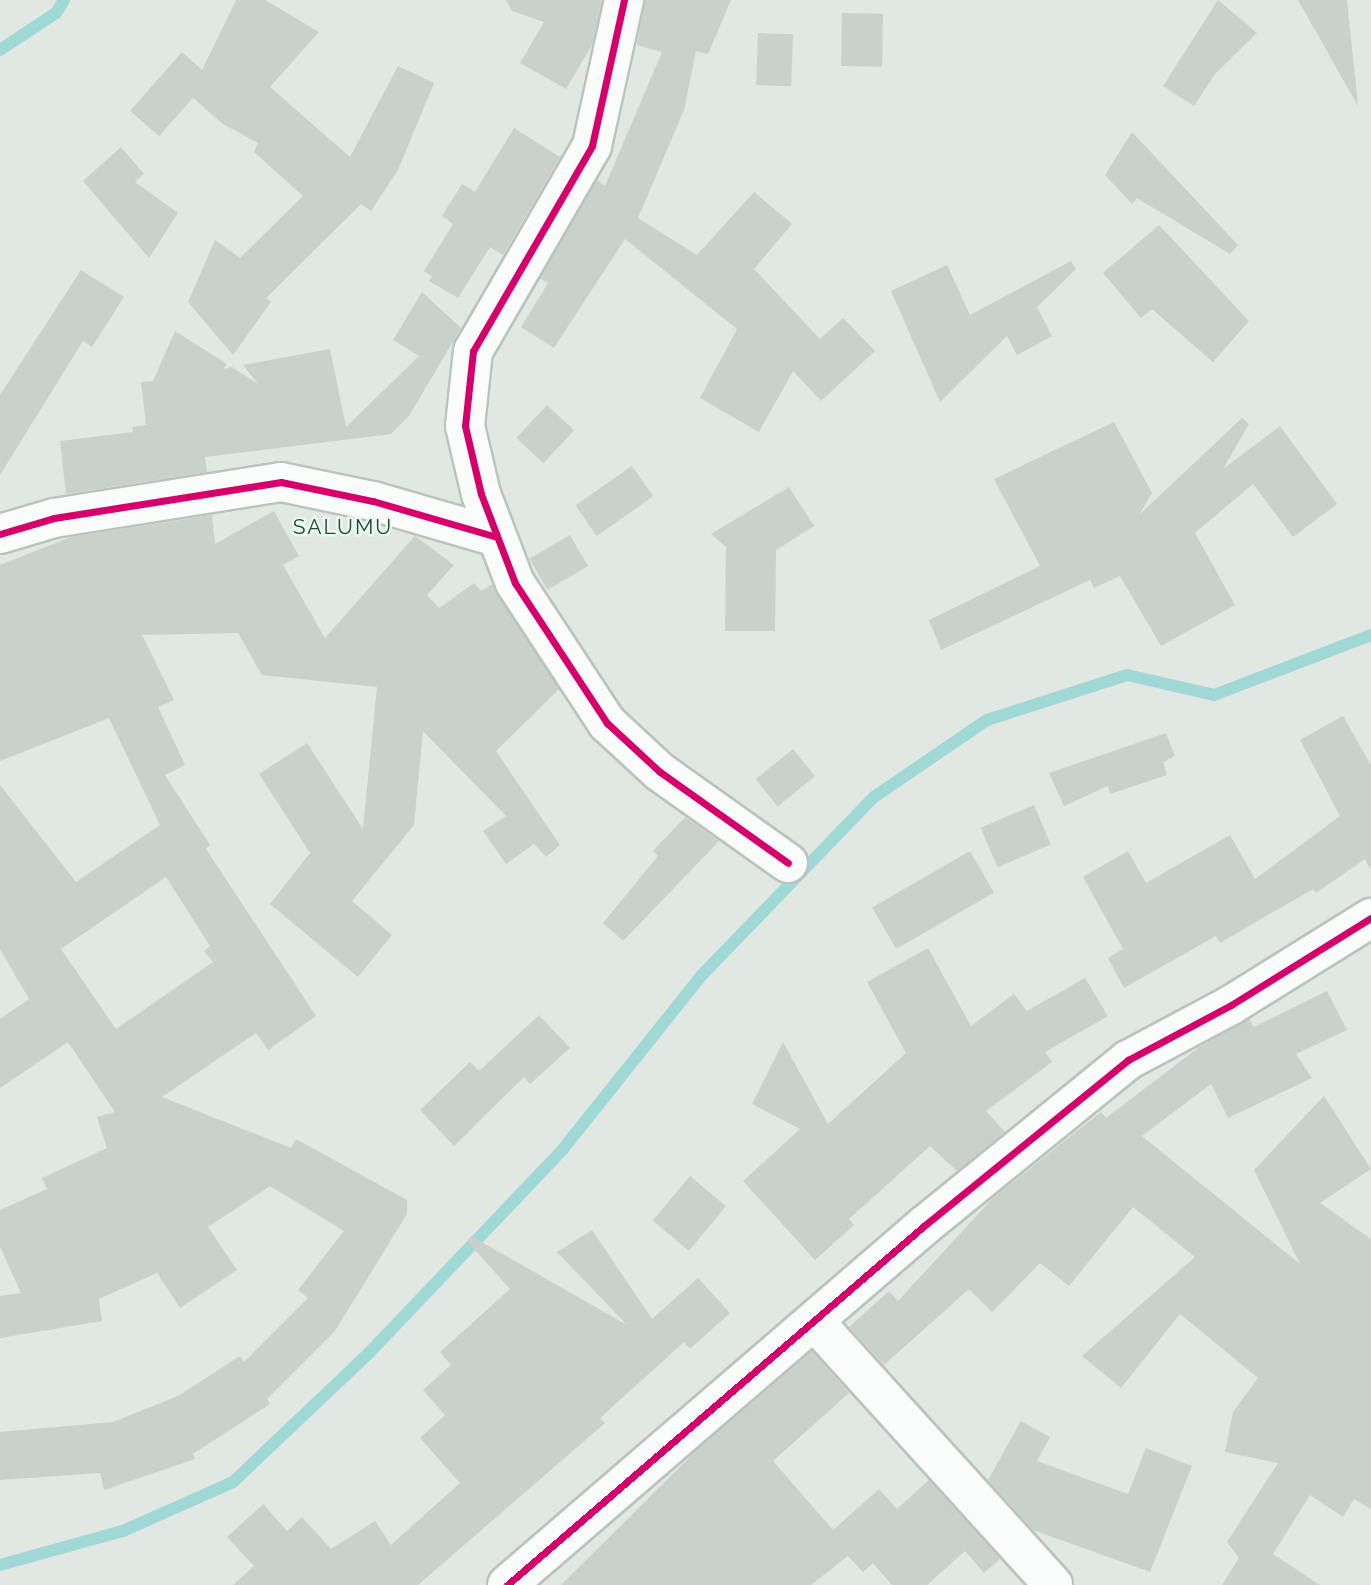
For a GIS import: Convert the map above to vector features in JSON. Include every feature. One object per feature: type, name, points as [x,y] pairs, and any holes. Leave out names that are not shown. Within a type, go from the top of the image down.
[{"type":"street","points":[[624,0],[592,146],[473,351],[465,426],[498,537],[515,583],[607,723],[660,772],[788,863]]},
{"type":"street","points":[[0,534],[54,519],[281,482],[373,501],[498,537]]},
{"type":"street","points":[[507,1585],[814,1321],[1128,1060],[1231,1005],[1371,918]]},
{"type":"street","points":[[814,1321],[1053,1585]]},
{"type":"building","points":[[236,0],[265,0],[319,32],[270,87],[350,157],[398,66],[434,83],[398,170],[371,211],[361,204],[266,298],[271,302],[233,355],[188,302],[215,240],[240,258],[303,196],[254,152],[258,143],[223,124],[193,98],[159,136],[130,111],[182,52],[202,70]]},
{"type":"building","points":[[506,0],[602,0],[592,45],[566,89],[520,63],[544,22],[512,11]]},
{"type":"building","points":[[645,0],[731,0],[708,54],[696,51],[684,110],[638,218],[697,255],[754,192],[792,224],[754,269],[820,339],[843,318],[875,351],[821,401],[793,371],[759,432],[700,398],[737,329],[625,239],[554,348],[521,327],[548,283],[540,278],[597,180],[605,186],[662,52],[637,45]]},
{"type":"building","points":[[1218,0],[1257,33],[1215,74],[1194,106],[1163,86]]},
{"type":"building","points":[[1298,0],[1347,0],[1358,106]]},
{"type":"building","points":[[842,13],[883,14],[882,67],[841,66]]},
{"type":"building","points":[[758,33],[793,34],[791,86],[756,85]]},
{"type":"building","points":[[514,128],[560,157],[503,255],[490,247],[458,298],[429,281],[432,276],[424,271],[453,224],[442,216],[462,184],[475,192]]},
{"type":"building","points":[[1132,132],[1238,245],[1230,254],[1137,198],[1132,204],[1105,175]]},
{"type":"building","points":[[121,147],[144,174],[135,182],[178,213],[149,258],[83,181]]},
{"type":"building","points":[[1159,225],[1249,321],[1213,362],[1152,309],[1141,318],[1103,273]]},
{"type":"building","points":[[1071,261],[1076,269],[1037,307],[1052,336],[1017,355],[1007,336],[940,402],[891,291],[947,265],[970,315]]},
{"type":"building","points":[[81,270],[124,297],[92,347],[83,341],[0,475],[0,395]]},
{"type":"building","points":[[422,292],[461,328],[409,416],[391,434],[205,457],[207,472],[66,494],[60,441],[133,432],[132,427],[146,425],[141,382],[153,381],[175,331],[227,364],[223,369],[232,367],[258,384],[243,365],[330,349],[346,427],[419,356],[393,340]]},
{"type":"building","points":[[547,405],[574,430],[543,463],[516,438]]},
{"type":"building","points":[[1242,418],[1249,424],[1223,469],[1280,426],[1337,504],[1293,537],[1253,484],[1195,533],[1235,605],[1161,646],[1120,576],[1094,588],[1090,580],[941,650],[929,620],[1040,566],[994,479],[1114,422],[1152,493],[1139,515]]},
{"type":"building","points":[[632,466],[653,496],[597,536],[575,506]]},
{"type":"building","points":[[789,487],[814,526],[776,550],[775,631],[725,631],[726,547],[711,534]]},
{"type":"building","points":[[274,511],[299,556],[283,565],[325,638],[415,536],[454,565],[427,595],[439,608],[474,583],[481,591],[492,584],[559,689],[496,751],[560,845],[546,857],[534,844],[506,864],[483,831],[506,816],[423,731],[414,825],[352,901],[392,935],[358,977],[270,904],[310,853],[259,774],[307,743],[363,829],[377,687],[262,675],[238,633],[142,635],[174,700],[158,707],[185,765],[165,775],[210,845],[206,849],[316,1016],[268,1050],[256,1033],[162,1097],[291,1148],[296,1139],[407,1200],[407,1214],[335,1331],[267,1399],[270,1404],[193,1454],[195,1459],[104,1490],[100,1473],[0,1480],[0,1432],[113,1422],[178,1396],[240,1356],[244,1362],[308,1298],[298,1290],[344,1231],[270,1186],[208,1227],[237,1270],[180,1308],[157,1273],[99,1299],[102,1321],[0,1338],[0,1296],[21,1293],[0,1247],[0,1210],[47,1189],[42,1178],[107,1148],[97,1117],[115,1112],[68,1042],[0,1088],[0,1019],[29,999],[0,949],[0,785],[76,882],[160,825],[109,718],[0,761],[0,565],[71,537],[212,515],[215,544]],"holes":[[[166,877],[210,946],[204,951],[213,962],[116,1029],[61,949]]]},
{"type":"building","points":[[570,535],[588,566],[547,590],[529,558]]},
{"type":"building","points":[[1343,716],[1371,765],[1371,870],[1365,859],[1316,893],[1313,889],[1220,943],[1216,936],[1124,988],[1108,958],[1123,949],[1083,877],[1128,851],[1146,883],[1230,835],[1255,879],[1340,816],[1300,740]]},
{"type":"building","points":[[1166,733],[1175,756],[1163,762],[1167,775],[1110,794],[1108,786],[1064,806],[1049,773]]},
{"type":"building","points":[[793,749],[815,776],[778,806],[756,779]]},
{"type":"building","points":[[1034,805],[1051,845],[997,867],[981,828]]},
{"type":"building","points":[[685,817],[719,841],[623,941],[603,923],[658,856],[653,851]]},
{"type":"building","points":[[970,851],[994,893],[896,949],[872,908]]},
{"type":"building","points":[[928,948],[971,1026],[1014,994],[1027,1011],[1085,978],[1108,1016],[1045,1052],[1052,1062],[986,1111],[1005,1132],[957,1171],[930,1146],[849,1219],[854,1225],[815,1260],[743,1181],[800,1129],[752,1104],[783,1042],[828,1124],[906,1053],[867,982]]},
{"type":"building","points":[[1327,991],[1347,1030],[1296,1054],[1312,1078],[1228,1118],[1211,1084],[1142,1136],[1300,1264],[1254,1170],[1324,1096],[1371,1169],[1320,1203],[1371,1239],[1371,1509],[1354,1499],[1343,1517],[1310,1495],[1273,1554],[1320,1585],[1222,1585],[1239,1558],[1227,1542],[1278,1463],[1225,1452],[1233,1412],[1258,1378],[1180,1314],[1121,1388],[1082,1356],[1195,1257],[1133,1207],[1069,1286],[1040,1263],[992,1312],[969,1289],[884,1365],[849,1327],[889,1291],[898,1301],[992,1199],[1101,1112],[1106,1118],[1198,1048],[1249,1019],[1254,1027]]},
{"type":"building","points":[[539,1015],[570,1048],[530,1084],[524,1077],[454,1146],[420,1110],[470,1062],[479,1071]]},
{"type":"building","points":[[690,1176],[726,1206],[689,1251],[653,1220]]},
{"type":"building","points":[[592,1230],[652,1319],[698,1278],[730,1313],[690,1349],[684,1342],[600,1418],[605,1423],[418,1585],[233,1585],[254,1566],[227,1537],[263,1504],[287,1531],[302,1517],[331,1549],[375,1521],[391,1545],[460,1483],[420,1438],[445,1415],[423,1390],[451,1365],[440,1352],[510,1289],[467,1241],[471,1236],[627,1325],[557,1252]]},
{"type":"building","points":[[812,1351],[849,1393],[773,1461],[833,1530],[879,1489],[897,1509],[929,1480],[1000,1559],[984,1573],[965,1551],[927,1585],[892,1585],[873,1563],[863,1572],[848,1556],[811,1585],[561,1585],[698,1449]]},
{"type":"building","points":[[1021,1421],[1050,1437],[1037,1461],[1128,1494],[1146,1448],[1192,1466],[1150,1572],[1033,1530],[988,1480]]},
{"type":"waterway","points":[[0,50],[56,13],[64,0]]},
{"type":"waterway","points":[[0,1565],[123,1531],[233,1482],[369,1353],[563,1149],[701,976],[874,797],[987,720],[1127,675],[1214,695],[1371,635]]},
{"type":"cycle path","points":[[624,0],[592,146],[473,351],[465,426],[481,494],[515,583],[607,723],[660,772],[788,863]]},
{"type":"cycle path","points":[[0,534],[54,518],[281,482],[373,501],[497,537]]},
{"type":"cycle path","points":[[507,1585],[925,1225],[1128,1060],[1231,1005],[1371,918]]},
{"type":"district","name":"SALUMU","points":[[343,527]]}]
